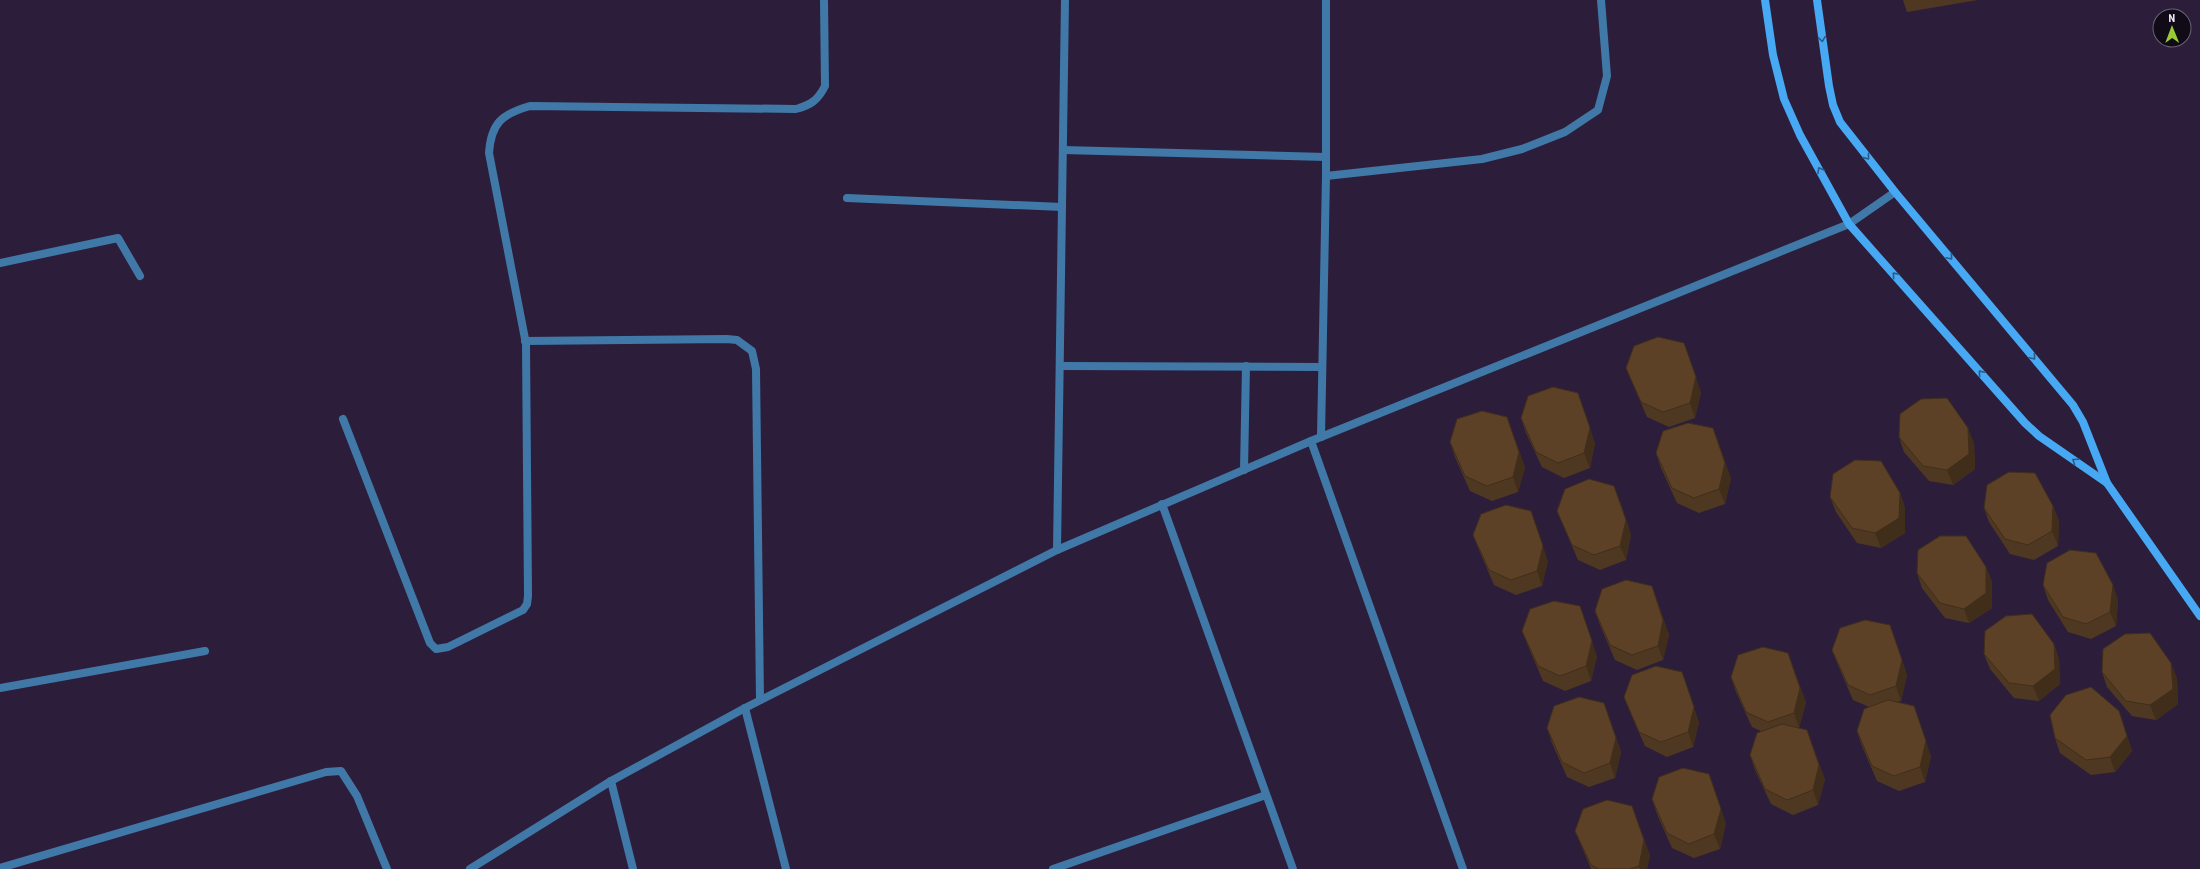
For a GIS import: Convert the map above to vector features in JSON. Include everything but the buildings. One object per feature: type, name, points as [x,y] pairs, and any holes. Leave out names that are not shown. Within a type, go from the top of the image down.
[{"type":"street","points":[[343,419],[430,643],[436,648],[448,647],[516,614],[527,604],[525,341],[489,153],[490,139],[498,122],[514,110],[530,106],[796,109],[808,106],[819,97],[825,86],[824,0]]},
{"type":"street","points":[[1058,550],[1065,0]]},
{"type":"street","points":[[1321,437],[1326,176],[1326,0]]},
{"type":"street","points":[[1326,176],[1482,159],[1522,149],[1565,132],[1598,110],[1607,76],[1601,0]]},
{"type":"street","points":[[1765,0],[1773,55],[1784,99],[1800,135],[1849,224],[2025,423],[2039,436],[2107,483]]},
{"type":"street","points":[[1817,0],[1833,105],[1840,122],[1896,192],[2073,405],[2083,422],[2107,483],[2200,616]]},
{"type":"street","points":[[1063,150],[1326,157]]},
{"type":"street","points":[[470,869],[610,781],[760,700],[1058,550],[1311,441],[1849,224],[1896,192]]},
{"type":"street","points":[[847,198],[1062,207]]},
{"type":"street","points":[[0,263],[118,238],[140,276]]},
{"type":"street","points":[[525,341],[727,339],[737,340],[752,350],[756,369],[760,700]]},
{"type":"street","points":[[1060,366],[1322,367]]},
{"type":"street","points":[[1244,470],[1246,366]]},
{"type":"street","points":[[1311,441],[1462,869]]},
{"type":"street","points":[[1162,504],[1293,869]]},
{"type":"street","points":[[0,688],[205,651]]},
{"type":"street","points":[[745,708],[786,869]]},
{"type":"street","points":[[0,868],[326,772],[341,771],[357,796],[387,869]]},
{"type":"street","points":[[610,781],[633,869]]},
{"type":"street","points":[[1053,869],[1266,795]]}]
